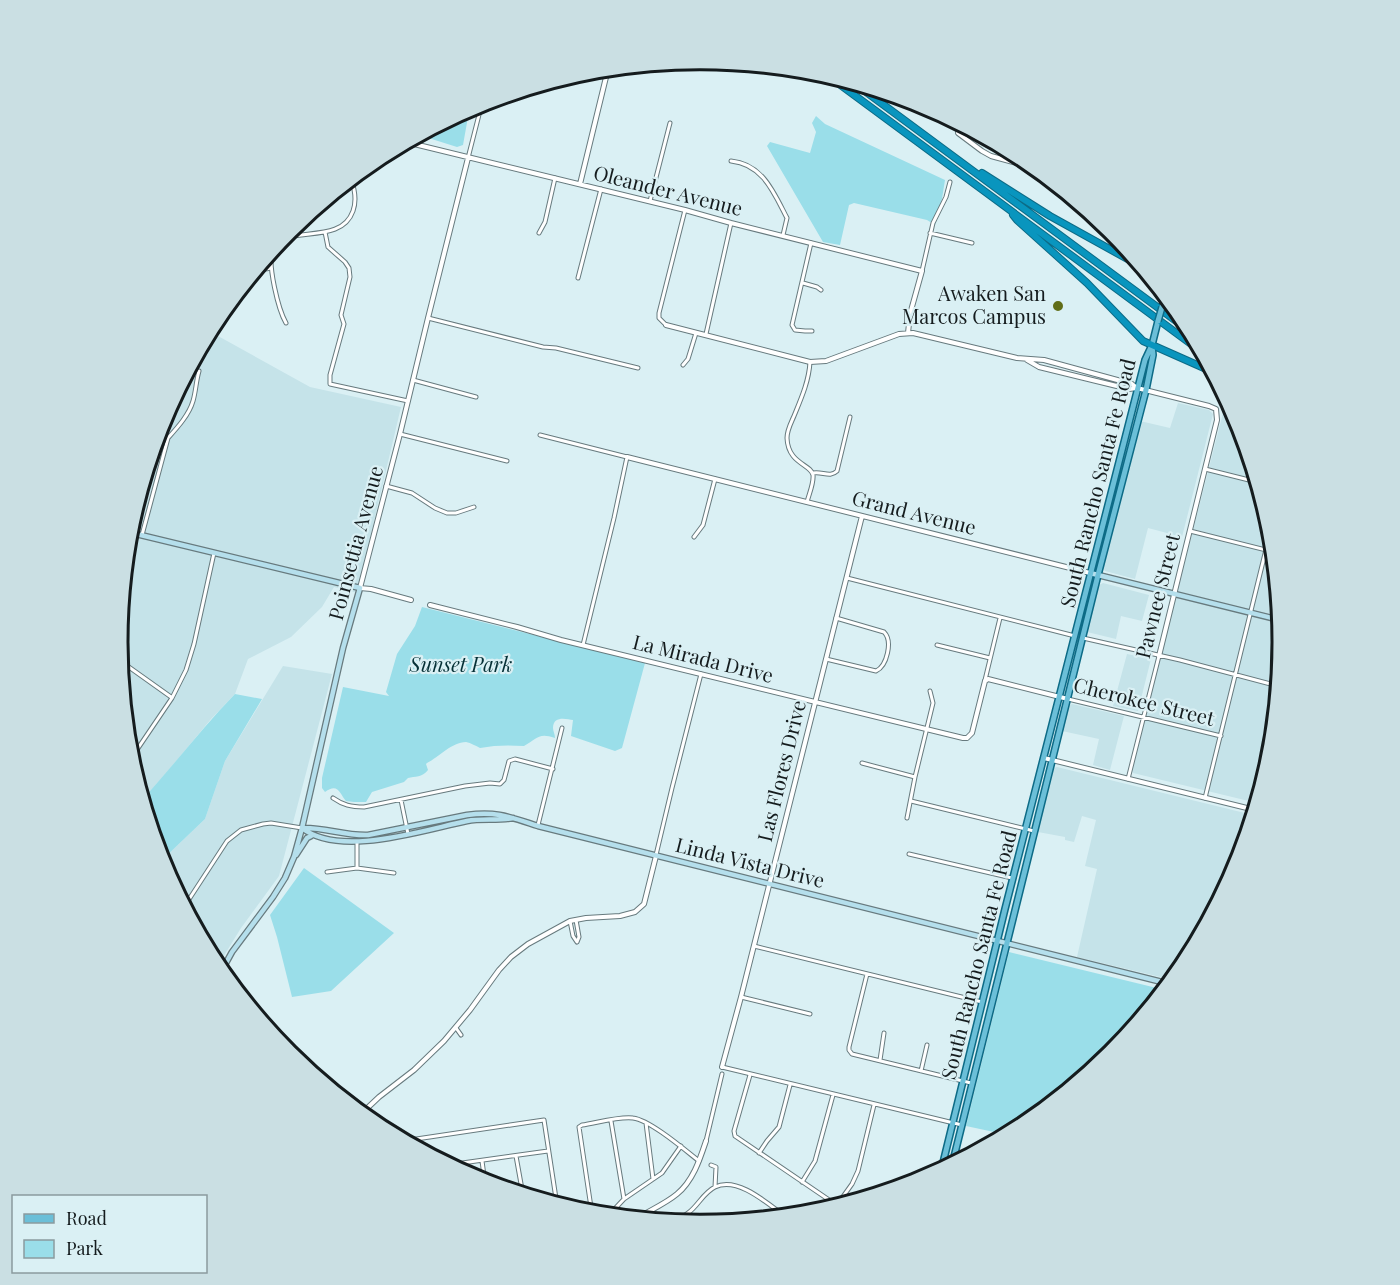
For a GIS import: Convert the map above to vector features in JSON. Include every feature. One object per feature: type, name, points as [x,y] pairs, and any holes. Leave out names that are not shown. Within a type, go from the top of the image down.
[{"type":"highway","points":[[847,90],[1185,339]]},
{"type":"highway","points":[[875,98],[1170,316]]},
{"type":"highway","points":[[944,149],[1050,216],[1120,255]]},
{"type":"highway","points":[[1010,210],[1017,220],[1087,283],[1143,341],[1201,366]]},
{"type":"main road","points":[[1152,345],[1162,306]]},
{"type":"main road","name":"South Rancho Santa Fe Road","points":[[944,1160],[1137,388],[1152,345]]},
{"type":"main road","name":"South Rancho Santa Fe Road","points":[[954,1155],[1146,390],[1153,355],[1152,345]]},
{"type":"main road","points":[[1104,519],[1107,520],[1109,533]]},
{"type":"main road","points":[[138,534],[360,588]]},
{"type":"main road","name":"Grand Avenue","points":[[1090,573],[1271,618]]},
{"type":"main road","name":"Poinsettia Avenue","points":[[226,963],[279,888],[294,857],[343,648],[360,588]]},
{"type":"main road","points":[[302,828],[358,836],[481,813],[505,815],[538,826],[656,856]]},
{"type":"main road","points":[[302,828],[311,836],[357,843],[482,819],[513,818]]},
{"type":"main road","points":[[294,857],[311,836]]},
{"type":"main road","name":"Linda Vista Drive","points":[[656,856],[1161,982]]},
{"type":"street","points":[[580,184],[606,78]]},
{"type":"street","name":"Poinsettia Avenue","points":[[360,588],[409,401],[479,115]]},
{"type":"street","points":[[650,201],[670,123]]},
{"type":"street","points":[[958,132],[982,151],[1008,161]]},
{"type":"street","name":"Oleander Avenue","points":[[418,145],[650,201],[922,271]]},
{"type":"street","points":[[731,161],[745,163],[763,177],[788,218],[783,235]]},
{"type":"street","points":[[539,233],[555,178]]},
{"type":"street","points":[[908,333],[910,314],[930,233],[950,182]]},
{"type":"street","points":[[300,234],[325,232],[341,227],[352,216],[356,196],[354,188]]},
{"type":"street","points":[[578,278],[601,189]]},
{"type":"street","points":[[685,210],[659,313],[666,325],[810,362],[826,361],[899,334],[908,333],[1027,360],[1044,360],[1132,384],[1137,388]]},
{"type":"street","points":[[706,334],[731,223]]},
{"type":"street","points":[[325,232],[328,247],[345,262],[349,268],[350,277],[341,315],[344,324],[330,375],[330,384],[409,401]]},
{"type":"street","points":[[930,233],[972,243]]},
{"type":"street","points":[[811,243],[792,325],[795,330],[812,331]]},
{"type":"street","points":[[271,264],[280,313],[286,323]]},
{"type":"street","points":[[267,269],[272,268]]},
{"type":"street","points":[[803,284],[821,290]]},
{"type":"street","points":[[428,318],[638,368]]},
{"type":"street","points":[[683,365],[688,359],[696,333]]},
{"type":"street","points":[[1027,360],[1039,367],[1129,389],[1146,390]]},
{"type":"street","points":[[810,362],[804,389],[787,435],[788,445],[794,459],[813,473],[834,474],[838,469],[850,417]]},
{"type":"street","points":[[142,535],[168,438],[178,427],[191,405],[200,371]]},
{"type":"street","points":[[413,380],[476,397]]},
{"type":"street","name":"Pawnee Street","points":[[1128,778],[1218,412],[1213,407],[1146,390]]},
{"type":"street","points":[[400,434],[507,461]]},
{"type":"street","name":"Grand Avenue","points":[[540,435],[1090,573]]},
{"type":"street","points":[[583,645],[627,458]]},
{"type":"street","points":[[1205,469],[1249,480]]},
{"type":"street","points":[[807,502],[813,473]]},
{"type":"street","points":[[694,537],[703,525],[715,479]]},
{"type":"street","points":[[386,486],[412,493],[447,513],[456,513],[474,507]]},
{"type":"street","name":"Las Flores Drive","points":[[722,1067],[862,516]]},
{"type":"street","points":[[1190,531],[1264,550]]},
{"type":"street","points":[[138,748],[172,698],[190,659],[214,553]]},
{"type":"street","points":[[1205,798],[1265,555]]},
{"type":"street","points":[[847,578],[1075,636]]},
{"type":"street","points":[[360,588],[411,600]]},
{"type":"street","name":"La Mirada Drive","points":[[430,605],[963,738],[972,734],[985,681]]},
{"type":"street","points":[[826,659],[876,671],[882,667],[886,656],[889,641],[884,632],[836,618]]},
{"type":"street","points":[[985,681],[1000,618]]},
{"type":"street","points":[[1083,638],[1271,684]]},
{"type":"street","points":[[937,645],[990,657]]},
{"type":"street","points":[[129,667],[172,698]]},
{"type":"street","points":[[656,856],[701,674]]},
{"type":"street","name":"Cherokee Street","points":[[985,681],[988,679],[1221,736]]},
{"type":"street","points":[[907,818],[933,703],[930,691]]},
{"type":"street","points":[[538,826],[562,728]]},
{"type":"street","points":[[1044,758],[1248,808]]},
{"type":"street","points":[[333,798],[343,805],[353,807],[401,800],[465,786],[500,784],[504,780],[509,761],[515,759],[553,769]]},
{"type":"street","points":[[862,763],[915,777]]},
{"type":"street","points":[[401,800],[408,834]]},
{"type":"street","points":[[911,801],[1034,831]]},
{"type":"street","points":[[189,899],[225,844],[241,830],[276,823],[302,828]]},
{"type":"street","points":[[357,843],[357,868]]},
{"type":"street","points":[[909,854],[1013,878]]},
{"type":"street","name":"Linda Vista Drive","points":[[368,1108],[414,1070],[456,1028],[499,970],[528,944],[573,920],[620,916],[635,912],[644,903],[656,856]]},
{"type":"street","points":[[327,873],[357,868],[394,873]]},
{"type":"street","points":[[573,920],[579,938],[577,942],[573,936],[573,920]]},
{"type":"street","points":[[754,946],[983,1003]]},
{"type":"street","points":[[867,974],[849,1050],[854,1054],[972,1083]]},
{"type":"street","points":[[741,997],[810,1014]]},
{"type":"street","points":[[456,1028],[461,1035]]},
{"type":"street","points":[[880,1060],[885,1034]]},
{"type":"street","points":[[921,1071],[927,1045]]},
{"type":"street","points":[[722,1067],[962,1125]]},
{"type":"street","points":[[648,1212],[679,1192],[688,1182],[706,1141],[722,1074]]},
{"type":"street","points":[[750,1075],[734,1131],[735,1136],[829,1200]]},
{"type":"street","points":[[759,1153],[779,1127],[790,1085]]},
{"type":"street","points":[[802,1182],[815,1161],[833,1095]]},
{"type":"street","points":[[844,1196],[858,1171],[874,1105]]},
{"type":"street","points":[[591,1204],[579,1127],[582,1125],[633,1118],[646,1122],[699,1161]]},
{"type":"street","points":[[416,1139],[544,1120],[555,1196]]},
{"type":"street","points":[[611,1120],[624,1199]]},
{"type":"street","points":[[646,1122],[653,1179]]},
{"type":"street","points":[[615,1208],[624,1199],[662,1173],[681,1146]]},
{"type":"street","points":[[463,1163],[548,1151]]},
{"type":"street","points":[[516,1156],[521,1186]]},
{"type":"street","points":[[482,1160],[484,1172]]},
{"type":"street","points":[[711,1165],[716,1167],[715,1187]]},
{"type":"street","points":[[687,1214],[715,1187],[727,1184],[745,1189],[777,1210]]},
{"type":"shaded area","points":[[217,336],[310,387],[401,407],[357,593],[334,587],[322,607],[291,637],[248,659],[235,694],[148,794],[139,754],[129,680],[129,605],[133,568],[147,494],[158,459],[187,390]]},
{"type":"shaded area","points":[[1178,403],[1209,410],[1213,414],[1182,537],[1148,528],[1135,579],[1105,571],[1103,565],[1140,421],[1170,428]]},
{"type":"shaded area","points":[[1223,413],[1253,494],[1267,568],[1271,605],[1271,680],[1261,754],[1253,791],[1250,801],[1133,773],[1132,769]]},
{"type":"shaded area","points":[[1103,583],[1149,595],[1142,621],[1121,616],[1116,639],[1087,632],[1099,585]]},
{"type":"shaded area","points":[[1127,654],[1151,659],[1138,711],[1113,706]]},
{"type":"shaded area","points":[[283,666],[332,674],[279,876],[223,958],[187,895],[169,853],[205,819],[225,761]]},
{"type":"shaded area","points":[[1072,704],[1124,716],[1110,770],[1093,765],[1099,739],[1062,731],[1068,706]]},
{"type":"shaded area","points":[[1057,767],[1246,813],[1213,895],[1195,929],[1163,978],[1077,957],[1097,869],[1085,866],[1096,820],[1082,816],[1074,842],[1065,840],[1065,837],[1038,832],[1052,769]]},
{"type":"green space","points":[[816,116],[825,124],[945,180],[940,211],[935,225],[927,220],[854,203],[849,205],[840,245],[823,242],[767,146],[770,142],[810,153],[816,132],[812,123]]},
{"type":"green space","points":[[467,120],[463,145],[457,147],[430,138]]},
{"type":"green space","name":"Sunset Park","points":[[422,607],[645,663],[622,748],[615,751],[571,736],[573,720],[558,719],[553,729],[555,738],[541,736],[524,746],[502,745],[480,748],[466,742],[456,744],[427,763],[428,770],[423,774],[372,792],[366,802],[346,801],[340,792],[333,788],[325,792],[322,788],[322,778],[343,687],[389,696],[386,692],[397,654],[415,626]]},
{"type":"green space","points":[[235,694],[262,699],[225,761],[205,819],[169,853],[148,793]]},
{"type":"green space","points":[[304,868],[394,933],[331,991],[292,997],[270,915]]},
{"type":"green space","points":[[1009,952],[1156,988],[1130,1020],[1077,1073],[1018,1118],[995,1132],[966,1126]]},
{"type":"place","name":"Awaken San Marcos Campus","points":[[1058,306]]}]
